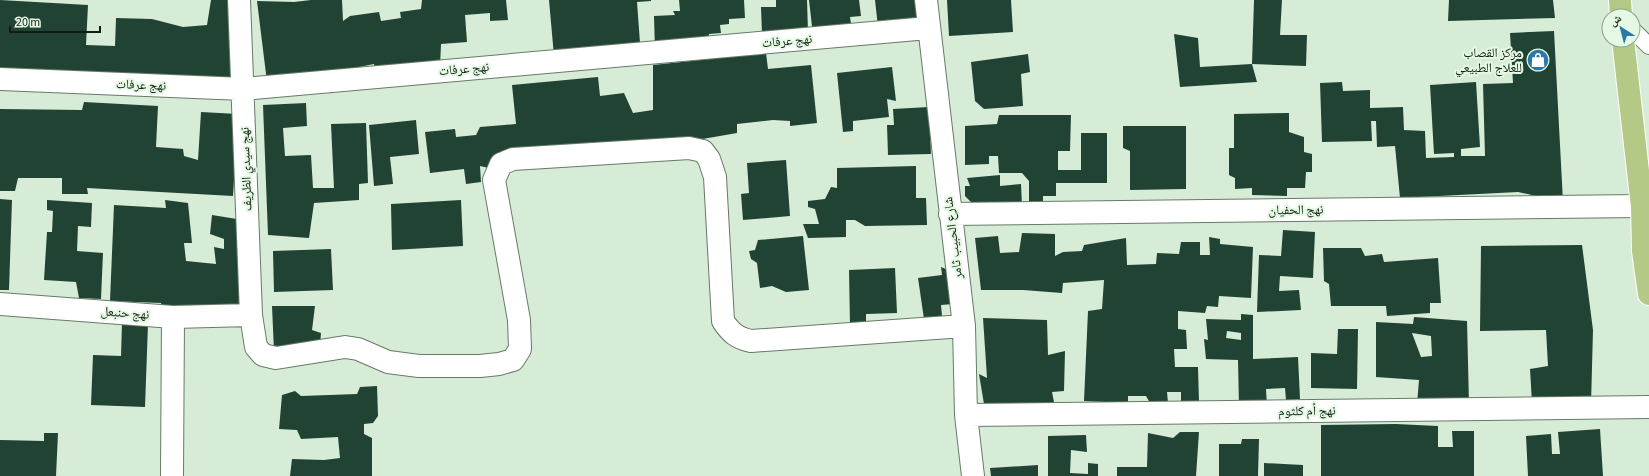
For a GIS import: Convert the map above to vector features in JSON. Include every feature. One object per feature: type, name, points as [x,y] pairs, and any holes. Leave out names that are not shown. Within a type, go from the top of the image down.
[{"type":"main road","points":[[1624,48],[1642,206],[1649,294]]},
{"type":"street","name":"نهج سيدي الظريف","points":[[240,0],[251,315],[256,347],[262,355],[276,358],[345,347],[358,349],[388,362],[419,366],[480,366],[500,364],[513,360],[520,349],[519,320],[494,180],[501,164],[513,159],[689,148],[703,151],[710,159],[715,177],[723,321],[738,339],[751,341],[964,326]]},
{"type":"street","name":"شارع الحبيب ثامر","points":[[926,0],[928,28],[964,326],[966,415],[973,476]]},
{"type":"street","name":"نهج عرفات","points":[[0,79],[243,89],[928,28]]},
{"type":"street","name":"نهج الحفيان","points":[[950,214],[1642,206]]},
{"type":"street","name":"نهج حنبعل","points":[[0,304],[173,317],[251,315]]},
{"type":"street","points":[[172,476],[173,317]]},
{"type":"street","name":"نهج أم كلثوم","points":[[966,415],[1649,407]]},
{"type":"lane","points":[[1641,38],[1649,46]]},
{"type":"building","points":[[0,0],[88,5],[86,45],[115,46],[116,18],[152,19],[183,27],[207,25],[211,0],[229,0],[233,80],[0,71]]},
{"type":"building","points":[[311,0],[342,0],[343,21],[350,16],[379,12],[381,21],[401,18],[400,12],[421,9],[422,0],[506,0],[508,20],[490,21],[490,13],[465,15],[467,42],[441,44],[440,68],[376,74],[374,64],[334,72],[267,82],[257,1],[294,2]]},
{"type":"building","points":[[549,0],[651,1],[637,2],[640,43],[554,56]]},
{"type":"building","points":[[679,0],[744,0],[745,18],[729,19],[729,24],[720,25],[721,33],[709,34],[708,47],[655,50],[654,16],[675,15],[673,11],[680,11]]},
{"type":"building","points":[[776,0],[807,0],[808,32],[762,34],[761,7],[776,7]]},
{"type":"building","points":[[809,0],[859,0],[861,16],[850,17],[852,30],[813,35]]},
{"type":"building","points":[[875,0],[922,0],[917,25],[878,27]]},
{"type":"building","points":[[947,0],[1011,0],[1013,32],[949,36]]},
{"type":"building","points":[[1254,0],[1282,0],[1280,35],[1307,35],[1306,66],[1252,64]]},
{"type":"building","points":[[1449,0],[1553,0],[1555,18],[1448,21]]},
{"type":"building","points":[[1554,31],[1563,202],[1518,192],[1400,198],[1395,146],[1377,147],[1376,121],[1371,121],[1372,141],[1322,142],[1320,83],[1342,82],[1343,91],[1370,90],[1370,108],[1403,107],[1404,130],[1425,131],[1426,158],[1454,157],[1454,153],[1434,154],[1430,85],[1476,82],[1480,147],[1461,149],[1461,156],[1485,156],[1483,84],[1513,83],[1510,33]]},
{"type":"building","points":[[1174,34],[1198,38],[1200,67],[1252,64],[1257,82],[1180,87]]},
{"type":"building","points":[[766,53],[768,69],[811,65],[817,123],[790,126],[790,121],[773,120],[737,124],[737,133],[668,145],[601,150],[593,142],[560,147],[493,169],[480,166],[481,182],[466,184],[464,169],[430,173],[425,132],[455,129],[456,137],[476,135],[480,127],[516,124],[512,85],[598,77],[600,96],[624,93],[633,113],[653,110],[653,65]]},
{"type":"building","points":[[1028,54],[1030,72],[1021,74],[1023,106],[984,109],[975,101],[971,62]]},
{"type":"building","points":[[892,67],[896,101],[887,99],[889,117],[853,121],[853,131],[843,132],[837,73]]},
{"type":"building","points":[[84,102],[158,106],[156,147],[183,149],[184,156],[198,160],[201,112],[238,114],[233,196],[87,188],[88,194],[62,194],[62,178],[18,178],[15,191],[0,191],[0,109],[82,110]]},
{"type":"building","points":[[306,103],[307,126],[283,128],[285,156],[311,155],[313,188],[334,188],[331,124],[366,123],[368,183],[359,184],[359,200],[314,203],[309,238],[268,235],[263,105]]},
{"type":"building","points":[[929,107],[931,154],[888,155],[887,125],[894,125],[893,109]]},
{"type":"building","points":[[1289,113],[1289,132],[1304,137],[1304,152],[1312,154],[1312,172],[1306,172],[1305,188],[1287,188],[1287,196],[1252,195],[1252,188],[1235,189],[1235,178],[1229,175],[1229,148],[1234,148],[1234,114]]},
{"type":"building","points":[[999,115],[1071,115],[1070,151],[1058,151],[1058,170],[1081,170],[1081,133],[1107,133],[1107,183],[1056,183],[1056,196],[1043,196],[1043,206],[1029,206],[1029,181],[1022,173],[999,173],[998,156],[989,156],[989,164],[965,165],[965,126],[997,124]]},
{"type":"building","points":[[416,120],[419,154],[390,157],[393,184],[374,186],[369,125]]},
{"type":"building","points":[[1123,126],[1186,126],[1186,189],[1130,190],[1130,151],[1123,148]]},
{"type":"building","points":[[786,160],[790,216],[743,220],[741,194],[749,193],[747,163]]},
{"type":"building","points":[[916,166],[916,198],[926,198],[927,225],[865,226],[855,220],[846,220],[846,237],[808,238],[803,224],[819,224],[815,209],[808,207],[808,201],[825,199],[831,187],[837,188],[837,168]]},
{"type":"building","points":[[1000,175],[1000,186],[1021,184],[1022,206],[972,203],[965,196],[965,186],[970,186],[967,178]]},
{"type":"building","points":[[0,199],[12,200],[9,290],[0,290]]},
{"type":"building","points":[[47,200],[92,203],[91,227],[78,226],[77,251],[103,253],[101,299],[79,298],[76,282],[44,280],[47,232],[52,232],[53,211],[47,210]]},
{"type":"building","points":[[165,200],[188,203],[192,243],[184,243],[186,261],[216,264],[214,247],[224,249],[224,239],[210,234],[212,215],[243,220],[243,305],[222,304],[220,310],[163,311],[161,303],[110,301],[114,205],[166,208]]},
{"type":"building","points":[[461,200],[463,246],[392,250],[391,204]]},
{"type":"building","points":[[1283,230],[1315,232],[1313,278],[1280,276],[1279,291],[1299,290],[1301,310],[1257,312],[1259,255],[1281,256]]},
{"type":"building","points":[[1022,233],[1055,234],[1055,256],[1063,252],[1082,251],[1084,245],[1126,238],[1127,265],[1156,264],[1157,253],[1179,254],[1181,242],[1200,242],[1200,255],[1210,255],[1209,237],[1220,239],[1220,244],[1253,247],[1251,298],[1219,296],[1218,307],[1207,306],[1205,313],[1178,311],[1178,329],[1186,330],[1187,349],[1174,349],[1175,367],[1198,367],[1199,402],[1181,402],[1181,392],[1167,392],[1168,403],[1150,403],[1146,396],[1128,396],[1128,403],[1084,401],[1088,311],[1102,309],[1104,280],[1063,283],[1062,293],[1023,290],[981,290],[975,238],[998,236],[1000,253],[1019,252]]},
{"type":"building","points":[[803,236],[809,290],[786,292],[772,286],[760,288],[757,263],[751,259],[749,251],[755,250],[758,240]]},
{"type":"building","points":[[1582,245],[1593,330],[1591,404],[1532,403],[1530,369],[1548,366],[1546,330],[1480,331],[1481,246]]},
{"type":"building","points":[[1323,248],[1361,248],[1365,256],[1382,254],[1384,262],[1438,258],[1441,303],[1430,303],[1430,313],[1387,316],[1386,306],[1331,306],[1329,284],[1324,281]]},
{"type":"building","points":[[331,249],[333,290],[274,292],[273,251]]},
{"type":"building","points":[[941,267],[948,270],[953,304],[941,305],[942,316],[924,319],[918,278],[942,275]]},
{"type":"building","points":[[895,268],[897,313],[866,314],[866,325],[850,326],[849,270]]},
{"type":"building","points":[[272,306],[315,306],[312,330],[321,333],[320,345],[274,351]]},
{"type":"building","points":[[1241,314],[1253,315],[1253,359],[1298,357],[1300,399],[1286,400],[1285,388],[1266,389],[1267,406],[1239,406],[1238,360],[1206,359],[1204,339],[1208,340],[1206,319],[1241,320]],"holes":[[[1227,331],[1241,333],[1241,340],[1226,338]]]},
{"type":"building","points":[[1414,317],[1467,321],[1469,404],[1417,404],[1419,380],[1376,377],[1376,322],[1413,324]],"holes":[[[1412,333],[1431,336],[1432,356],[1421,357]]]},
{"type":"building","points":[[983,318],[1047,320],[1048,355],[1065,351],[1064,391],[1052,392],[1055,407],[984,404],[979,374],[987,378]]},
{"type":"building","points":[[122,323],[148,324],[145,407],[91,405],[93,355],[121,356]]},
{"type":"building","points":[[1338,329],[1358,329],[1357,389],[1311,388],[1311,353],[1337,354]]},
{"type":"building","points":[[377,386],[378,416],[373,423],[364,424],[364,434],[372,438],[372,476],[290,476],[292,459],[324,460],[340,458],[338,437],[301,439],[297,430],[279,429],[282,395],[295,391],[301,396],[357,394],[360,387]]},
{"type":"building","points":[[1396,424],[1438,426],[1438,447],[1453,447],[1452,431],[1474,431],[1474,476],[1321,476],[1321,425]]},
{"type":"building","points":[[1600,429],[1603,476],[1528,476],[1526,436],[1551,434],[1552,454],[1560,454],[1558,432]]},
{"type":"building","points":[[1180,432],[1199,432],[1196,476],[1117,476],[1117,467],[1147,467],[1148,433],[1173,438]]},
{"type":"building","points":[[44,433],[58,433],[56,476],[0,476],[0,440],[44,441]]},
{"type":"building","points":[[1086,435],[1087,452],[1071,450],[1070,473],[1088,474],[1088,463],[1098,464],[1098,476],[1048,476],[1048,436]]},
{"type":"building","points":[[1242,439],[1259,439],[1258,476],[1219,476],[1219,444],[1241,444]]},
{"type":"building","points":[[1264,463],[1303,465],[1303,476],[1264,476]]},
{"type":"building","points":[[1038,465],[1038,476],[991,476],[990,468]]},
{"type":"place","name":"مركز القصاب للعلاج الطبيعي","points":[[1538,60]]}]
